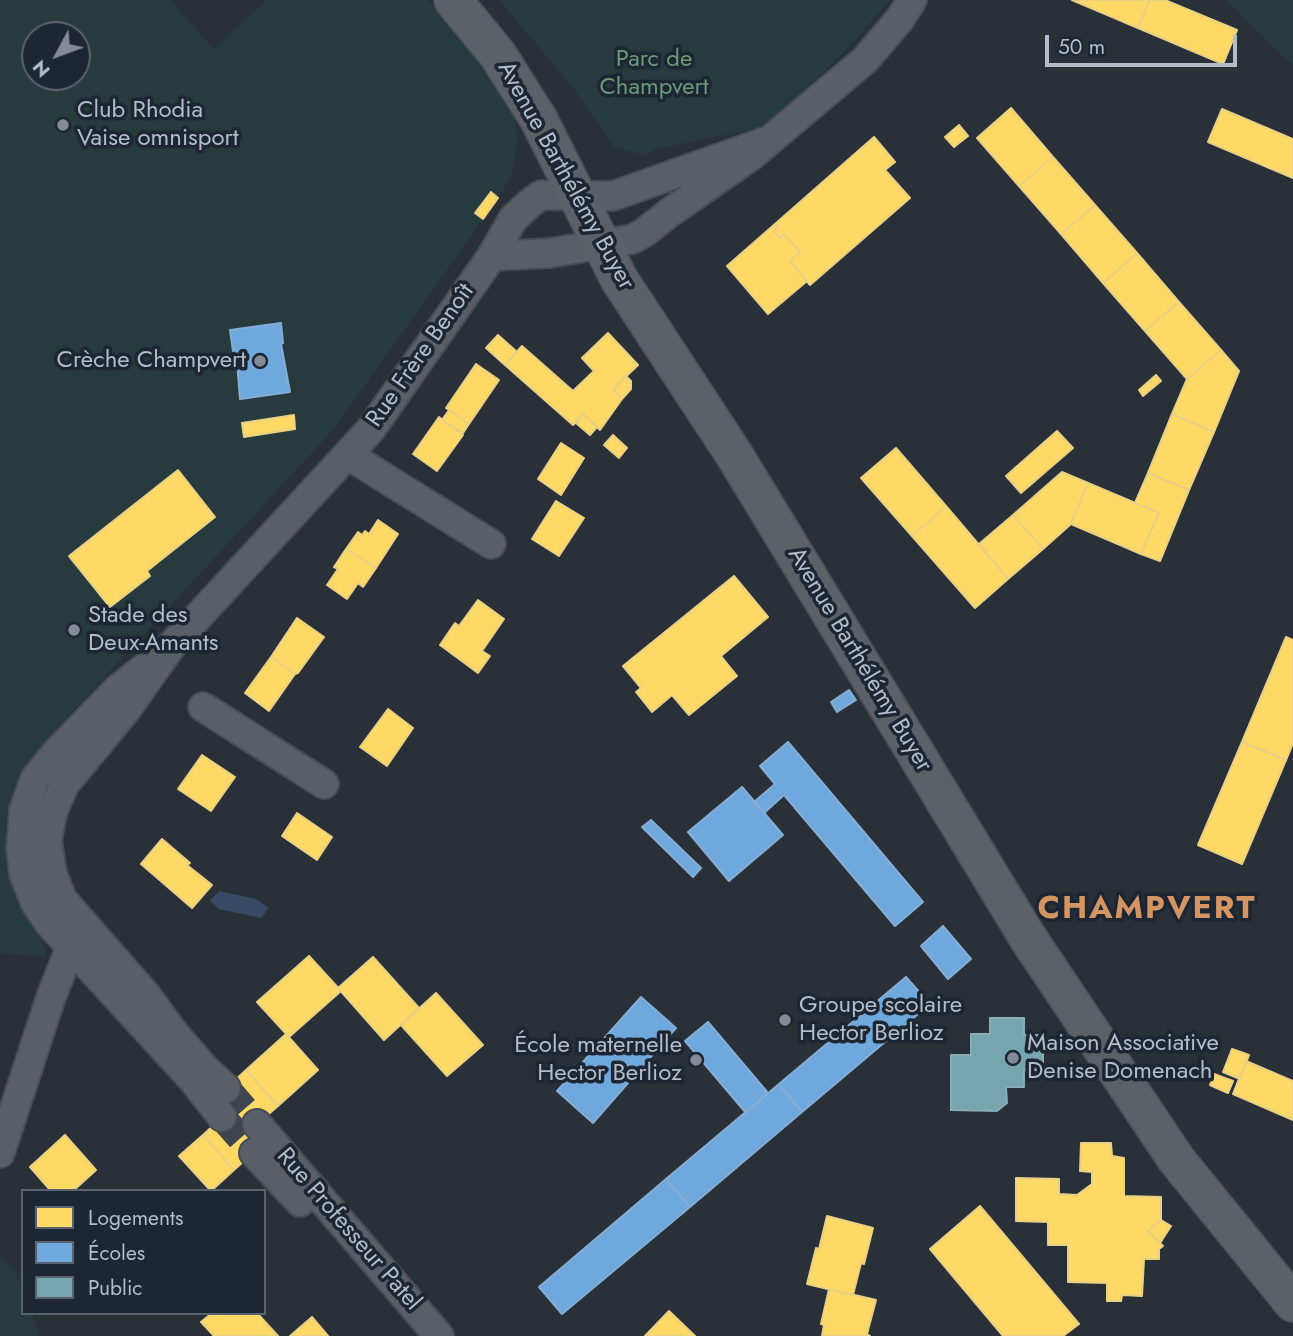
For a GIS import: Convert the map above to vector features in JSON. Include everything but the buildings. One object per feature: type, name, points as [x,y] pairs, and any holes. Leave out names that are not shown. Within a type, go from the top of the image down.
[{"type":"main road","name":"Avenue Barthélémy Buyer","points":[[453,0],[498,55],[539,120],[619,279],[735,456],[1034,947],[1176,1158],[1293,1303]]},
{"type":"street","points":[[492,256],[550,253],[633,239],[645,232],[751,156],[866,60],[912,0]]},
{"type":"street","name":"Rue Frère Benoît","points":[[76,935],[49,923],[35,902],[24,874],[21,848],[24,810],[35,779],[55,753],[118,689],[172,645],[371,429],[492,256],[513,219],[541,195],[613,196],[769,140]]},
{"type":"street","points":[[348,455],[491,544]]},
{"type":"street","points":[[203,707],[324,783]]},
{"type":"street","points":[[76,935],[147,996],[173,1032],[205,1069],[226,1088]]},
{"type":"street","points":[[76,935],[222,1117]]},
{"type":"street","points":[[0,1153],[51,997],[76,935]]},
{"type":"street","name":"Rue Professeur Patel","points":[[257,1124],[439,1336]]},
{"type":"street","name":"Rue Professeur Patel","points":[[254,1153],[424,1336]]},
{"type":"green space","points":[[0,0],[170,0],[214,49],[266,0],[428,0],[458,30],[490,76],[515,121],[518,140],[512,175],[333,430],[47,739],[28,763],[13,796],[7,821],[6,862],[17,902],[45,946],[47,957],[0,953]]},
{"type":"green space","name":"Parc de Champvert","points":[[499,0],[890,0],[848,48],[792,102],[758,128],[653,150],[646,156],[614,147],[574,89]]},
{"type":"green space","points":[[1226,0],[1293,0],[1293,66]]},
{"type":"green space","points":[[0,1257],[14,1270],[21,1287],[21,1315],[32,1315],[40,1336],[0,1336]]},
{"type":"water","points":[[219,891],[256,899],[269,908],[261,918],[219,909],[210,901]]},
{"type":"tunnel","points":[[226,1088],[257,1124]]},
{"type":"tunnel","points":[[222,1117],[254,1153]]},
{"type":"place","name":"Club Rhodia Vaise omnisport","points":[[63,125]]},
{"type":"place","name":"Crèche Champvert","points":[[260,361]]},
{"type":"place","name":"Stade des Deux-Amants","points":[[74,630]]},
{"type":"place","name":"Groupe scolaire Hector Berlioz","points":[[785,1020]]},
{"type":"place","name":"Maison Associative Denise Domenach","points":[[1013,1058]]},
{"type":"place","name":"École maternelle Hector Berlioz","points":[[696,1060]]},
{"type":"district","name":"CHAMPVERT","points":[[1147,910]]}]
